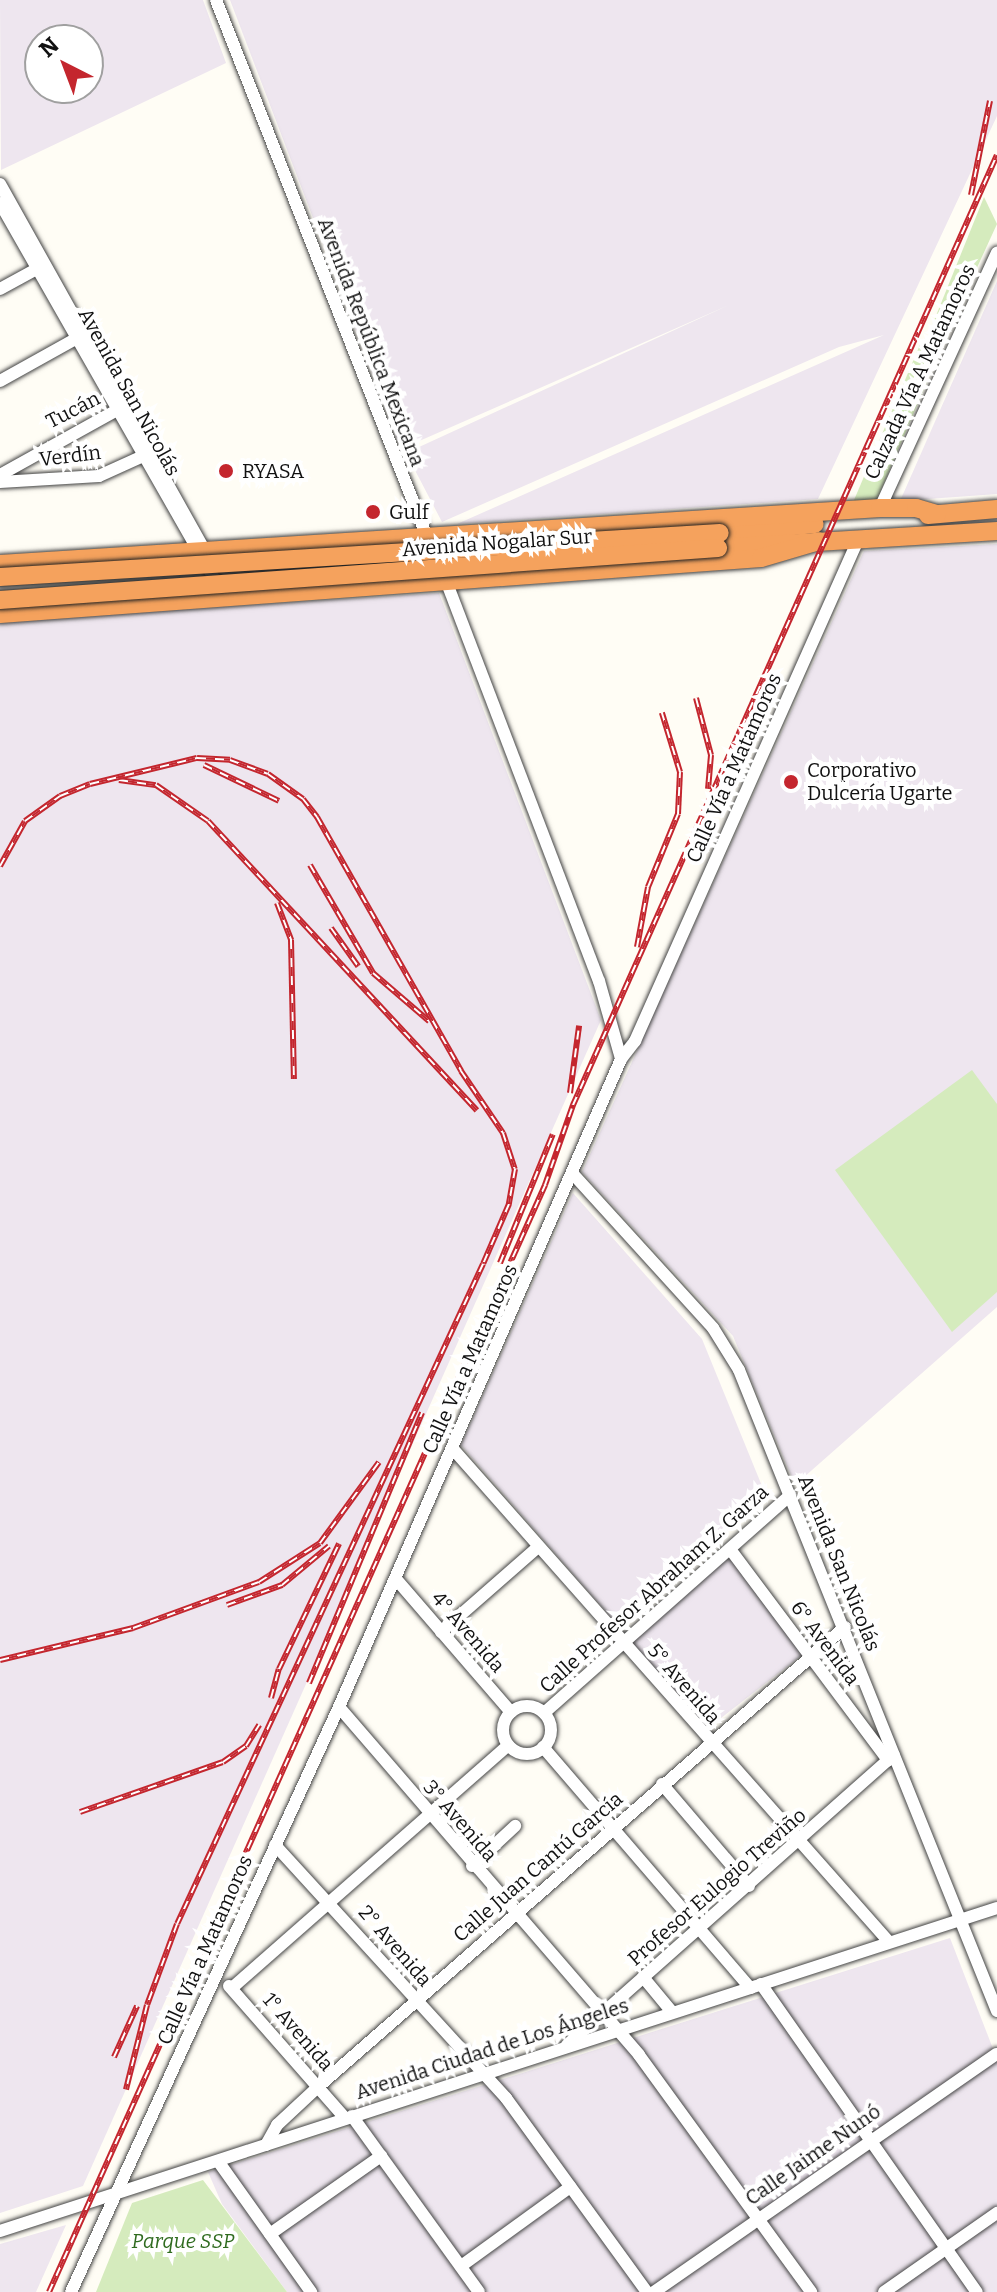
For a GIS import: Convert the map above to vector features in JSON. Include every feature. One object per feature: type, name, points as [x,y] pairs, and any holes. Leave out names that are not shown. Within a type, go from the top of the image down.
[{"type":"highway","points":[[0,564],[201,555],[428,540],[474,533],[880,508],[916,508],[937,514]]},
{"type":"highway","name":"Avenida Nogalar Sur","points":[[0,600],[719,540],[997,509]]},
{"type":"highway","points":[[519,576],[505,554],[522,531]]},
{"type":"highway","name":"Avenida Nogalar Sur","points":[[0,577],[719,540],[858,540],[997,531]]},
{"type":"highway","points":[[447,583],[456,552],[474,533]]},
{"type":"highway","points":[[394,587],[419,565],[428,540]]},
{"type":"highway","points":[[0,614],[346,591],[761,558],[819,541]]},
{"type":"highway","points":[[346,591],[361,575],[358,544]]},
{"type":"highway","points":[[160,604],[172,577],[167,555]]},
{"type":"highway","points":[[160,604],[180,591],[201,555]]},
{"type":"street","name":"Avenida República Mexicana","points":[[216,0],[447,583],[599,981],[621,1059]]},
{"type":"street","name":"Avenida San Nicolás","points":[[1,194],[226,599]]},
{"type":"street","name":"Calzada Vía A Matamoros","points":[[880,508],[997,253]]},
{"type":"street","points":[[0,289],[41,267]]},
{"type":"street","points":[[0,381],[80,337]]},
{"type":"street","name":"Avenida San Nicolás","points":[[120,409],[141,457],[201,555]]},
{"type":"street","name":"Tucán","points":[[0,475],[120,409]]},
{"type":"street","name":"Verdín","points":[[0,482],[87,478],[141,457]]},
{"type":"street","name":"Calle Vía a Matamoros","points":[[71,2292],[339,1707],[621,1059],[635,1041],[858,540]]},
{"type":"street","name":"Avenida San Nicolás","points":[[573,1174],[728,1349],[845,1627],[891,1758],[997,2011]]},
{"type":"street","name":"5° Avenida","points":[[453,1449],[709,1743],[889,1942]]},
{"type":"street","name":"Calle Profesor Abraham Z. Garza","points":[[544,1713],[790,1495]]},
{"type":"street","points":[[441,1632],[538,1547]]},
{"type":"street","name":"6° Avenida","points":[[730,1549],[891,1758]]},
{"type":"street","name":"4° Avenida","points":[[396,1579],[511,1712]]},
{"type":"street","name":"Calle Juan Cantú García","points":[[266,2145],[277,2125],[319,2086],[613,1826],[845,1627]]},
{"type":"street","points":[[531,1706],[544,1713],[550,1734],[543,1747],[529,1754],[508,1745],[502,1729],[511,1712],[531,1706]]},
{"type":"street","name":"3° Avenida","points":[[339,1707],[428,1816],[639,2055],[811,2292]]},
{"type":"street","points":[[233,1987],[508,1745]]},
{"type":"street","points":[[543,1747],[701,1928],[756,1986],[871,2138],[977,2292]]},
{"type":"street","name":"Profesor Eulogio Treviño","points":[[565,2048],[601,2013],[799,1844],[891,1758]]},
{"type":"street","points":[[662,1784],[749,1886]]},
{"type":"street","points":[[472,1866],[515,1826]]},
{"type":"street","name":"2° Avenida","points":[[275,1845],[484,2074],[647,2292]]},
{"type":"street","name":"Avenida Ciudad de Los Ángeles","points":[[0,2231],[997,1908]]},
{"type":"street","points":[[643,1977],[672,2012]]},
{"type":"street","name":"1° Avenida","points":[[214,1982],[233,1987],[349,2117],[381,2156],[479,2292]]},
{"type":"street","name":"Calle Jaime Nunó","points":[[654,2292],[871,2138],[997,2054]]},
{"type":"street","points":[[270,2234],[381,2156]]},
{"type":"street","points":[[218,2161],[311,2292]]},
{"type":"street","points":[[461,2266],[570,2187]]},
{"type":"street","points":[[884,2292],[997,2213]]},
{"type":"shaded area","points":[[0,0],[203,0],[226,63],[1,170]]},
{"type":"shaded area","points":[[230,0],[997,0],[997,116],[818,499],[457,524],[884,335],[839,347],[442,522],[406,453],[729,305],[401,449]]},
{"type":"shaded area","points":[[997,281],[997,494],[900,501]]},
{"type":"shaded area","points":[[997,544],[997,1307],[795,1485],[733,1336],[582,1172],[864,551]]},
{"type":"shaded area","points":[[439,593],[601,1020],[83,2186],[0,2213],[0,621]]},
{"type":"shaded area","points":[[573,1193],[702,1339],[766,1496],[621,1629],[461,1445]]},
{"type":"shaded area","points":[[729,1557],[804,1653],[701,1734],[626,1638]]},
{"type":"shaded area","points":[[950,1938],[997,2059],[997,2292],[287,2292],[222,2204],[208,2172]]},
{"type":"shaded area","points":[[66,2225],[36,2292],[0,2292],[0,2244]]},
{"type":"green space","points":[[984,197],[997,224],[946,335],[931,328]]},
{"type":"green space","points":[[922,340],[941,348],[873,509],[854,501]]},
{"type":"green space","points":[[972,1070],[997,1104],[997,1292],[952,1332],[835,1170]]},
{"type":"green space","name":"Parque SSP","points":[[203,2180],[287,2292],[96,2292],[132,2203]]},
{"type":"railway","points":[[971,195],[990,101]]},
{"type":"railway","points":[[49,2292],[545,1185],[573,1105],[997,155]]},
{"type":"railway","points":[[696,698],[711,755],[708,789]]},
{"type":"railway","points":[[637,947],[648,887],[678,814],[680,772],[662,713]]},
{"type":"railway","points":[[0,866],[25,821],[60,796],[90,784],[197,758],[230,760],[268,774],[303,799],[317,817],[461,1071],[503,1133],[515,1169],[509,1204],[483,1264],[177,1924],[147,2005],[126,2089]]},
{"type":"railway","points":[[204,765],[279,801]]},
{"type":"railway","points":[[119,780],[156,785],[208,821],[477,1110]]},
{"type":"railway","points":[[310,865],[373,973],[429,1021]]},
{"type":"railway","points":[[277,903],[291,940],[294,1079]]},
{"type":"railway","points":[[331,928],[358,966]]},
{"type":"railway","points":[[570,1093],[579,1026]]},
{"type":"railway","points":[[500,1263],[553,1134]]},
{"type":"railway","points":[[309,1683],[422,1413]]},
{"type":"railway","points":[[0,1660],[133,1628],[259,1582],[320,1543],[379,1462]]},
{"type":"railway","points":[[271,1698],[279,1669],[339,1544]]},
{"type":"railway","points":[[227,1605],[282,1585],[329,1546]]},
{"type":"railway","points":[[80,1812],[223,1762],[246,1746],[259,1725]]},
{"type":"railway","points":[[114,2057],[137,2006]]},
{"type":"place","name":"RYASA","points":[[226,471]]},
{"type":"place","name":"Gulf","points":[[373,512]]},
{"type":"place","name":"Corporativo Dulcería Ugarte","points":[[791,782]]}]
